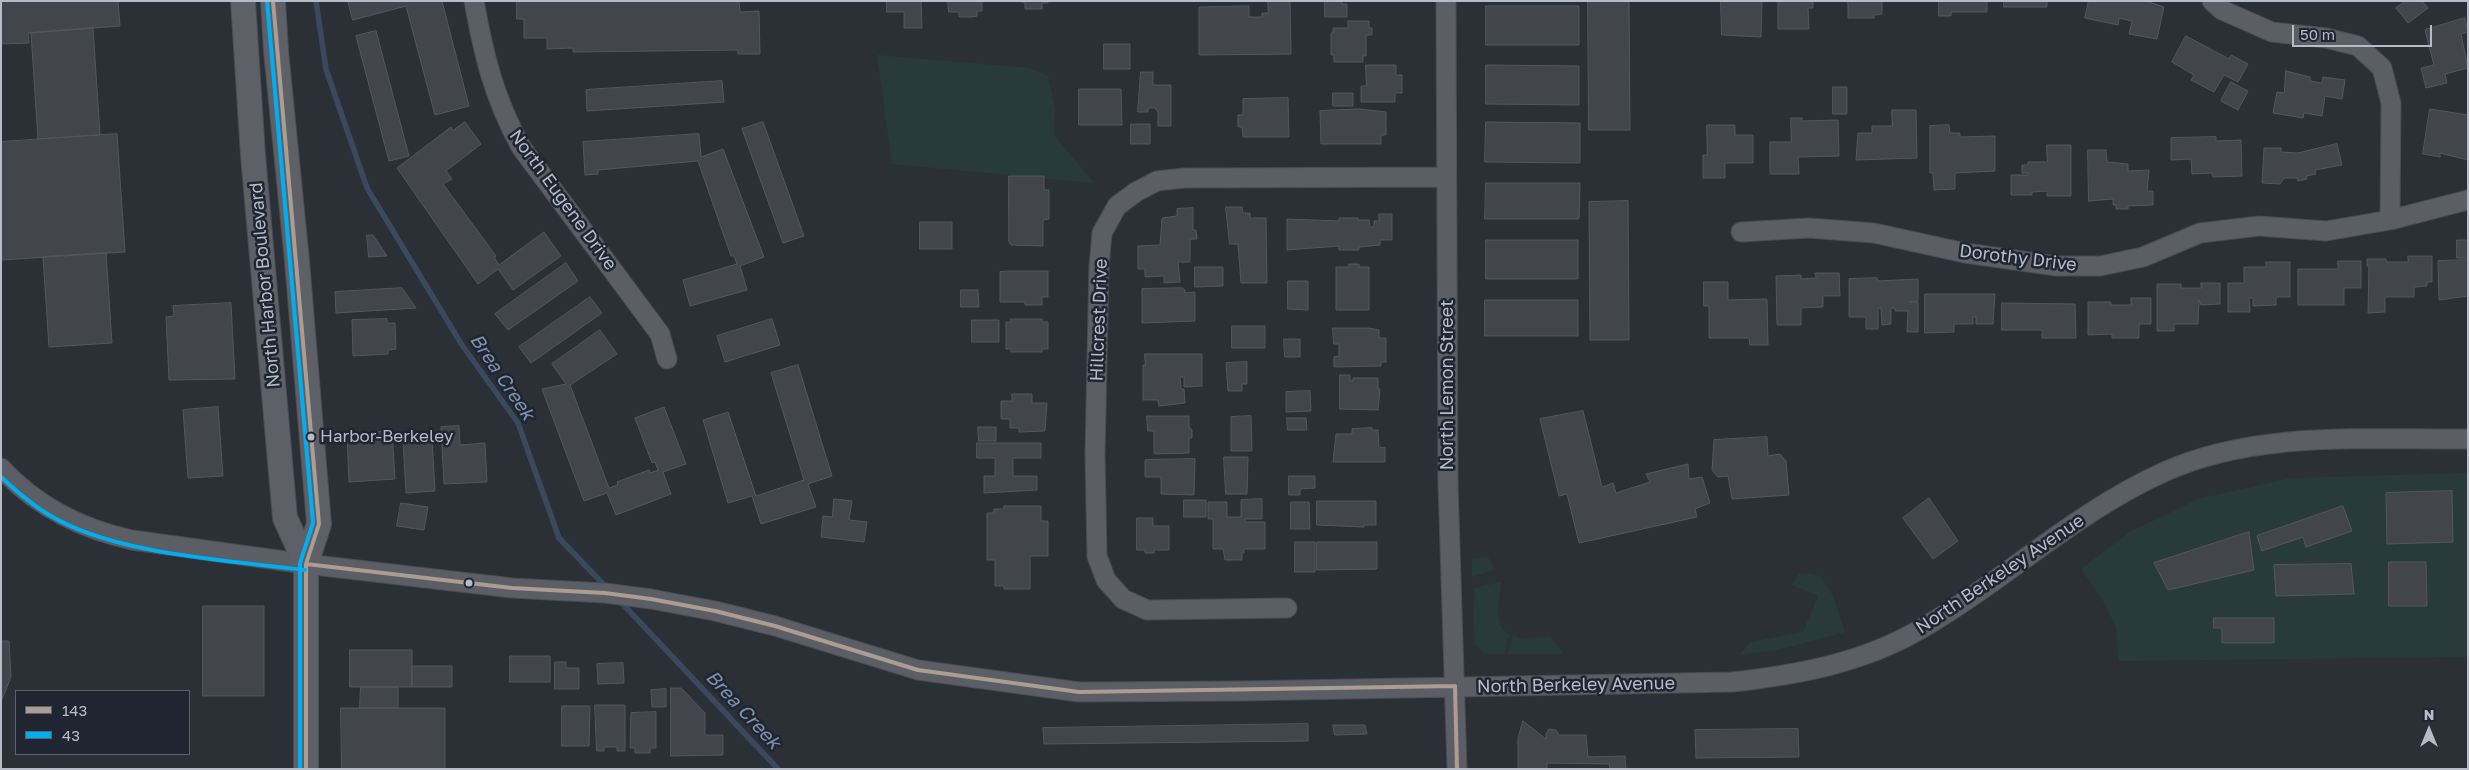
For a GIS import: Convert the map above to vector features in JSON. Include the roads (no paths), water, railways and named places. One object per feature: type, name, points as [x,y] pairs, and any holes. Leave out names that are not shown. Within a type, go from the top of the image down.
[{"type":"main road","name":"North Harbor Boulevard","points":[[243,1],[253,155],[284,518],[306,564]]},
{"type":"main road","name":"North Harbor Boulevard","points":[[273,1],[276,51],[298,261],[319,524],[306,564],[306,769]]},
{"type":"street","name":"North Eugene Drive","points":[[474,1],[485,60],[503,114],[521,147],[660,334],[667,359]]},
{"type":"street","name":"North Lemon Street","points":[[1446,1],[1445,177],[1448,483],[1457,769]]},
{"type":"street","points":[[2212,1],[2222,10],[2272,32],[2326,38],[2358,46],[2382,68],[2392,103],[2390,220]]},
{"type":"street","name":"Hillcrest Drive","points":[[1287,608],[1148,610],[1123,599],[1106,580],[1097,556],[1095,454],[1099,266],[1102,233],[1118,206],[1136,192],[1156,181],[1184,178],[1445,177]]},
{"type":"street","name":"Dorothy Drive","points":[[1741,232],[1809,228],[1874,233],[1983,255],[2057,266],[2100,266],[2143,257],[2200,233],[2259,226],[2326,230],[2390,220],[2468,200]]},
{"type":"street","name":"North Berkeley Avenue","points":[[1,468],[37,500],[53,510],[111,535],[306,564],[512,588],[605,593],[651,598],[775,626],[918,670],[1079,692],[1250,691],[1732,682],[1777,678],[1832,666],[1870,653],[1918,631],[2107,501],[2174,468],[2224,451],[2287,442],[2468,439]]},
{"type":"waterway","name":"Brea Creek","points":[[316,1],[326,69],[367,188],[462,345],[518,423],[559,538],[607,588]]},
{"type":"waterway","name":"Brea Creek","points":[[619,600],[778,769]]},
{"type":"place","name":"Harbor-Berkeley","points":[[311,437]]}]
